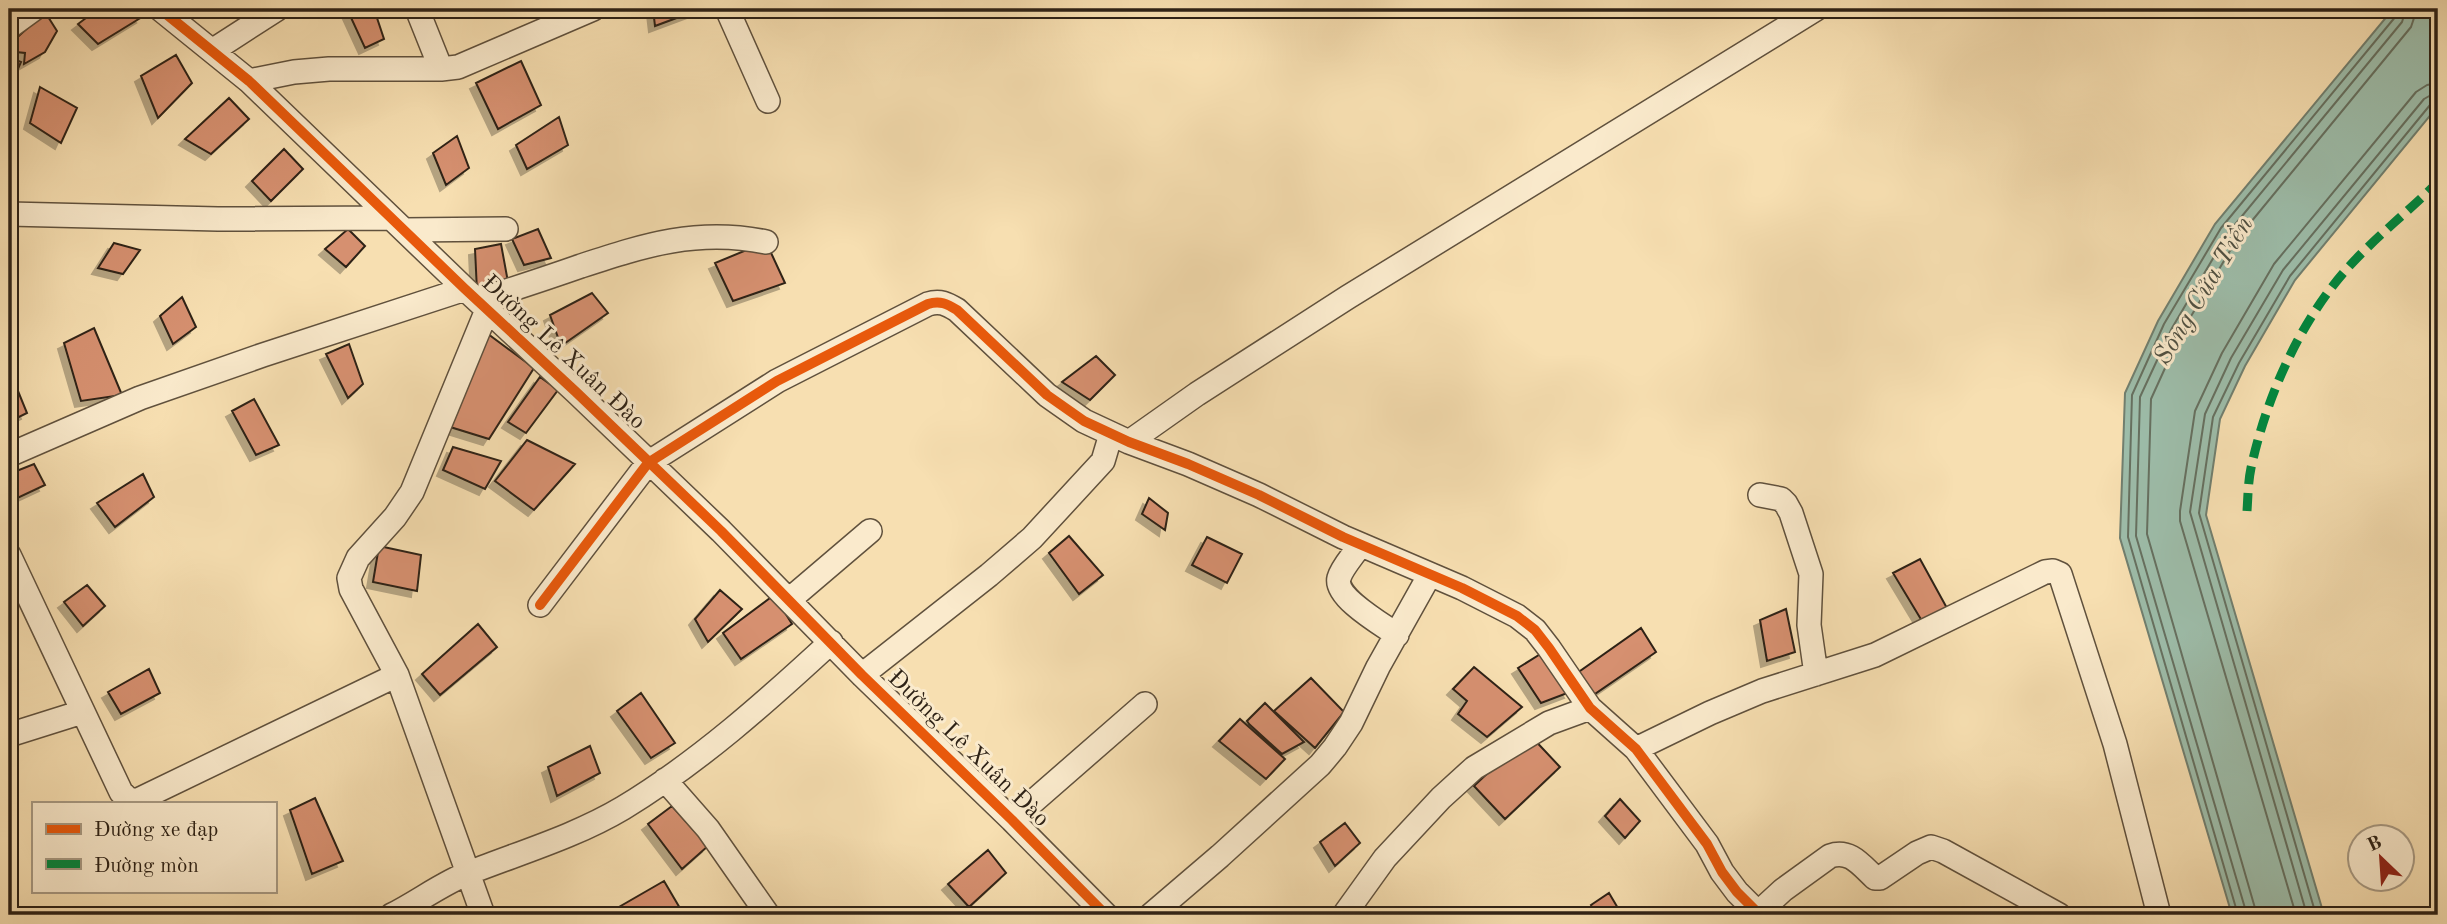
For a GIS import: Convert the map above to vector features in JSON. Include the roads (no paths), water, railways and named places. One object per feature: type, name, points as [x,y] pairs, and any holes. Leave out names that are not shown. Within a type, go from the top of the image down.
[{"type":"street","points":[[12,25],[34,9]]},
{"type":"street","name":"Đường Lê Xuân Đào","points":[[160,9],[249,81],[576,392],[721,531],[862,675],[1013,820],[1106,915]]},
{"type":"street","points":[[212,51],[277,9]]},
{"type":"street","points":[[417,9],[441,69]]},
{"type":"street","points":[[727,9],[768,101]]},
{"type":"street","points":[[862,675],[1032,538],[1103,461],[1120,438],[1197,394],[1348,296],[1816,9]]},
{"type":"street","points":[[249,81],[293,72],[328,69],[441,69],[458,66],[584,10]]},
{"type":"street","points":[[9,214],[506,229]]},
{"type":"street","points":[[9,455],[140,398],[263,355],[477,300],[662,242],[716,236],[766,242]]},
{"type":"street","points":[[477,300],[412,492],[395,517],[358,558],[349,578],[351,589],[397,675],[483,915]]},
{"type":"street","points":[[540,605],[648,463],[777,381],[936,302],[945,303],[957,310],[1047,394],[1072,413],[1120,438],[1259,495],[1360,545],[1499,605],[1535,631],[1590,708],[1636,750],[1707,844],[1722,872],[1759,914],[1783,890],[1830,856],[1838,853],[1849,855],[1875,878],[1880,878],[1926,848],[1936,847],[2059,915]]},
{"type":"street","points":[[1760,495],[1781,499],[1786,504],[1811,575],[1809,625],[1816,674]]},
{"type":"street","points":[[789,600],[870,531]]},
{"type":"street","points":[[1360,545],[1339,576],[1341,591],[1353,604],[1397,635]]},
{"type":"street","points":[[9,555],[121,792],[124,797],[134,801],[397,675]]},
{"type":"street","points":[[1636,750],[1710,713],[1762,691],[1875,655],[2045,572],[2053,571],[2060,574],[2115,744],[2159,915]]},
{"type":"street","points":[[1150,915],[1320,765],[1351,723],[1429,576]]},
{"type":"street","points":[[392,915],[468,873],[590,825],[621,809],[665,780],[737,725],[831,642]]},
{"type":"street","points":[[1013,820],[1145,704]]},
{"type":"street","points":[[1344,915],[1385,858],[1441,798],[1474,768],[1549,723],[1590,708]]},
{"type":"street","points":[[9,735],[82,712]]},
{"type":"street","points":[[665,780],[708,829],[768,915]]},
{"type":"water","name":"Sông Cửa Tiền","points":[[2393,9],[2438,9],[2438,106],[2295,280],[2245,366],[2220,419],[2206,515],[2324,915],[2232,915],[2120,538],[2125,393],[2158,321],[2215,224]]}]
